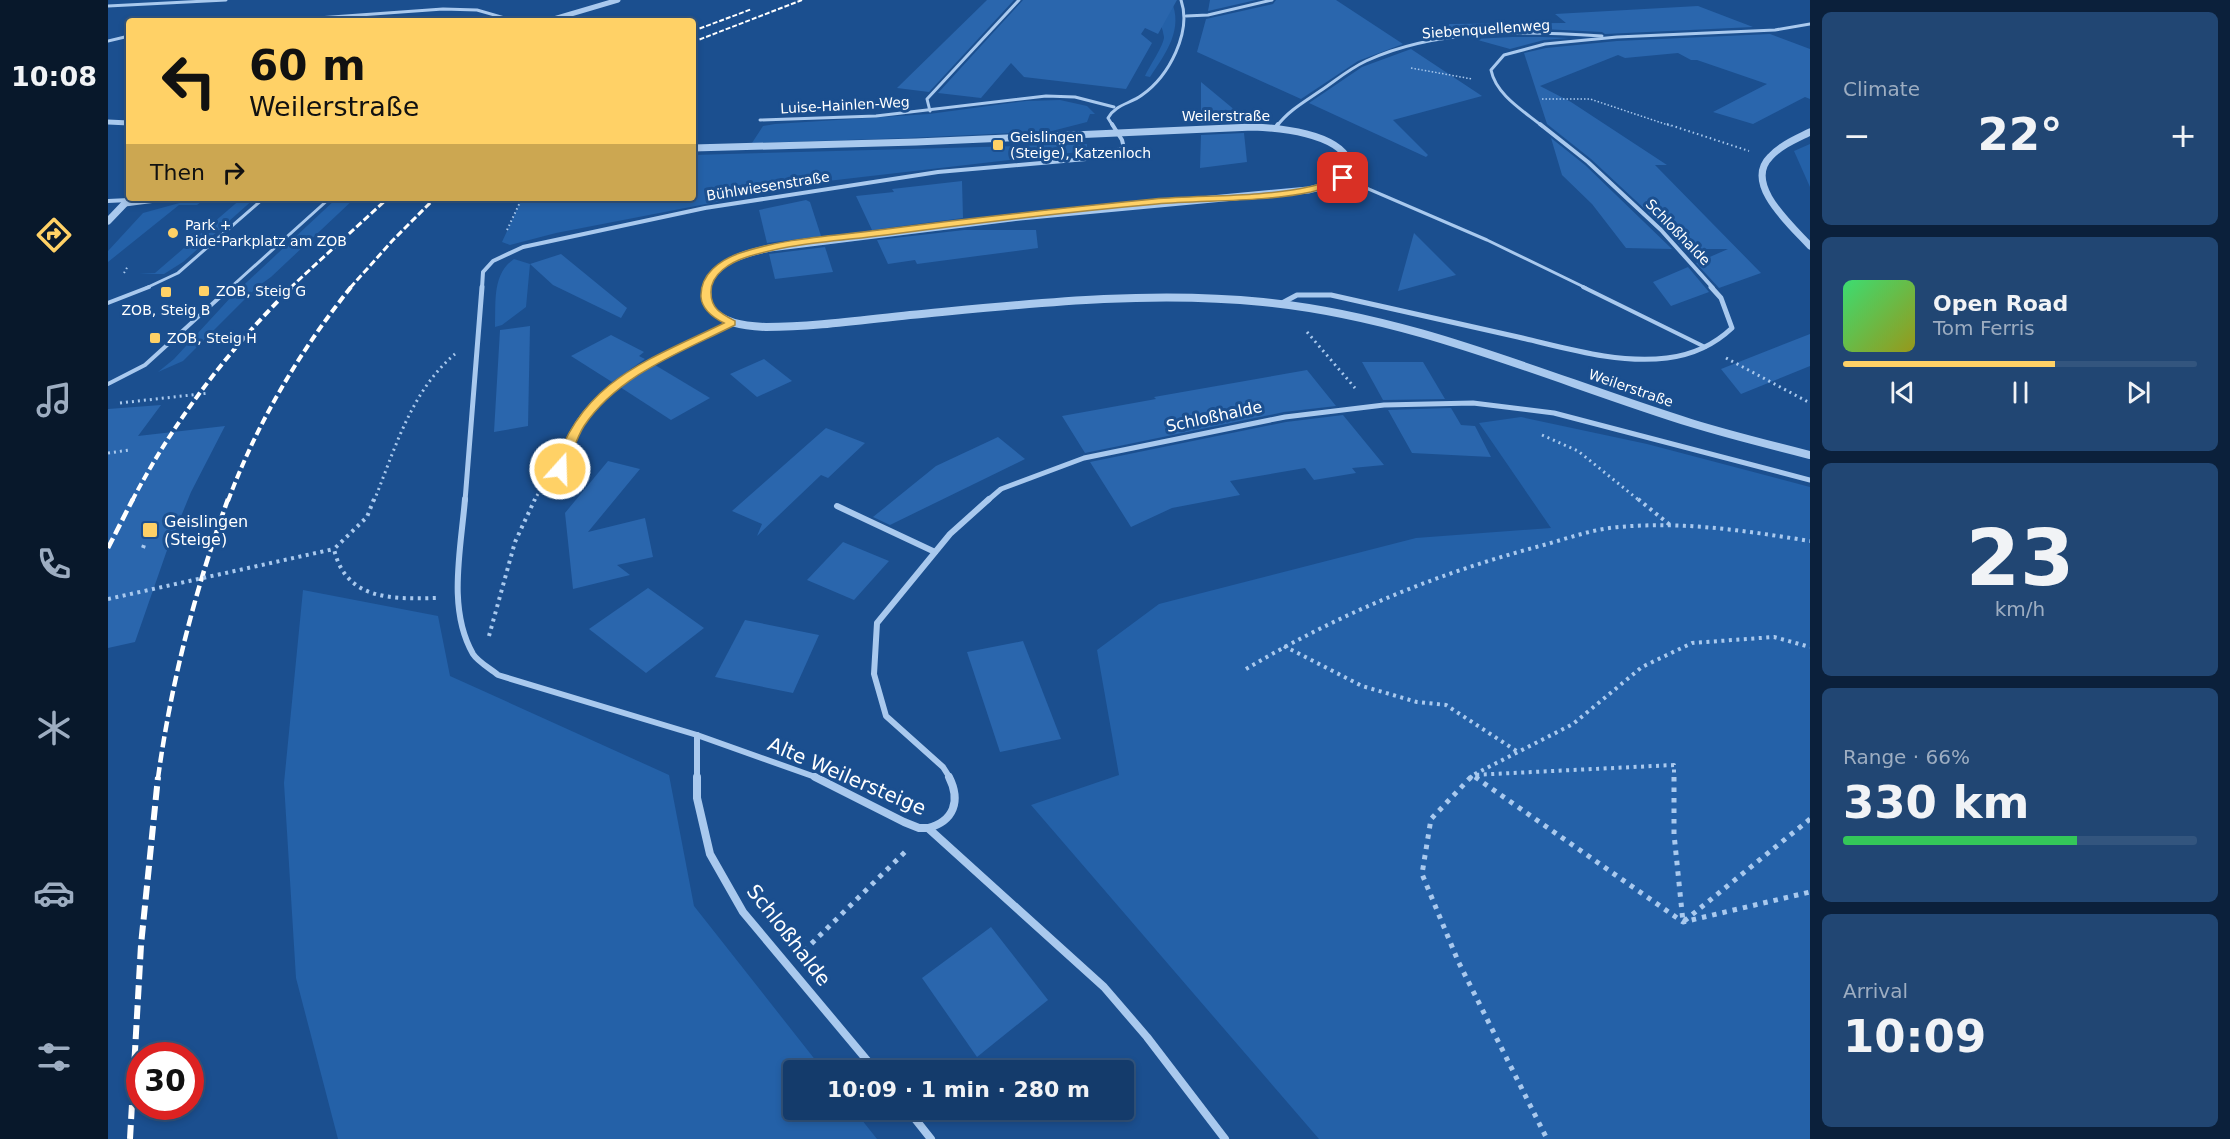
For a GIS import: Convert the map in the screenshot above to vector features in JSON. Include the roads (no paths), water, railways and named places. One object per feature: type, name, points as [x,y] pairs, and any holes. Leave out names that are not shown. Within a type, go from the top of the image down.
[{"type":"street","points":[[108,6],[225,0]]},
{"type":"street","points":[[557,18],[618,0]]},
{"type":"street","name":"Luise-Hainlen-Weg","points":[[930,111],[927,99],[1018,0]]},
{"type":"street","points":[[1117,133],[1108,118],[1114,107],[1141,96],[1151,87],[1180,42],[1186,16],[1181,0]]},
{"type":"street","points":[[1186,16],[1208,15],[1272,0]]},
{"type":"street","points":[[318,18],[443,9],[477,10],[505,18]]},
{"type":"street","name":"Schloßhalde","points":[[1282,303],[1297,295],[1332,295],[1578,350],[1644,359],[1682,356],[1705,347],[1723,337],[1732,328],[1721,298],[1661,230],[1588,162],[1509,99],[1493,80],[1491,70],[1504,56],[1545,44],[1617,37],[1765,30],[1810,24]]},
{"type":"street","name":"Siebenquellenweg","points":[[1275,128],[1285,114],[1368,60],[1414,45],[1463,38],[1560,34],[1617,37]]},
{"type":"street","points":[[108,41],[126,37]]},
{"type":"street","name":"Luise-Hainlen-Weg","points":[[760,120],[876,116],[1046,96],[1075,97],[1114,107]]},
{"type":"street","points":[[108,122],[126,124]]},
{"type":"street","name":"Weilerstraße","points":[[696,147],[838,145],[1214,128],[1275,128],[1316,138],[1344,153],[1349,160],[1349,169],[1343,178],[1311,189],[1286,193],[1155,202],[965,222],[761,250],[725,264],[711,275],[706,288],[706,301],[715,314],[732,323],[753,327],[775,327],[1011,304],[1090,299],[1179,297],[1282,303],[1392,323],[1452,340],[1709,429],[1810,455]]},
{"type":"street","points":[[1810,132],[1769,155],[1762,164],[1760,174],[1768,195],[1810,246]]},
{"type":"street","name":"Bühlwiesenstraße","points":[[474,656],[465,633],[457,598],[483,272],[493,261],[507,253],[545,241],[636,222],[821,189],[938,172],[1086,159],[1124,148],[1117,133]]},
{"type":"street","points":[[108,201],[128,201]]},
{"type":"street","points":[[108,221],[128,201]]},
{"type":"street","points":[[560,469],[566,448],[578,426],[593,406],[626,376],[732,323]]},
{"type":"street","name":"Schloßhalde","points":[[928,828],[942,824],[950,815],[955,804],[951,779],[943,767],[886,716],[874,674],[877,623],[950,534],[1001,489],[1084,458],[1285,417],[1372,407],[1473,403],[1554,413],[1810,480]]},
{"type":"street","points":[[837,506],[935,552]]},
{"type":"street","name":"Alte Weilersteige","points":[[474,656],[498,675],[697,735],[810,774],[904,822],[919,828],[928,828],[1104,987],[1147,1037],[1225,1139]]},
{"type":"street","name":"Schloßhalde","points":[[697,735],[698,798],[711,854],[743,912],[867,1060]]},
{"type":"street","points":[[916,1120],[931,1139]]},
{"type":"lane","points":[[1343,178],[1487,240],[1705,347]]},
{"type":"lane","points":[[108,303],[141,291],[178,273],[261,201]]},
{"type":"lane","points":[[108,384],[145,365],[327,201]]},
{"type":"railway","points":[[696,41],[802,0]]},
{"type":"railway","points":[[696,30],[752,9]]},
{"type":"railway","points":[[290,288],[385,201]]},
{"type":"railway","points":[[350,288],[432,201]]},
{"type":"railway","points":[[132,501],[165,443],[224,361],[292,287]]},
{"type":"railway","points":[[228,501],[252,444],[281,389],[314,337],[351,287]]},
{"type":"railway","points":[[108,548],[133,499]]},
{"type":"railway","points":[[158,778],[177,672],[205,568],[228,499]]},
{"type":"railway","points":[[130,1139],[141,945],[158,777]]},
{"type":"place","name":"Geislingen (Steige), Katzenloch","points":[[998,145]]},
{"type":"place","name":"Park + Ride-Parkplatz am ZOB","points":[[173,233]]},
{"type":"place","name":"ZOB, Steig G","points":[[204,291]]},
{"type":"place","name":"ZOB, Steig B","points":[[166,292]]},
{"type":"place","name":"ZOB, Steig H","points":[[155,338]]},
{"type":"place","name":"Geislingen (Steige)","points":[[150,530]]}]
